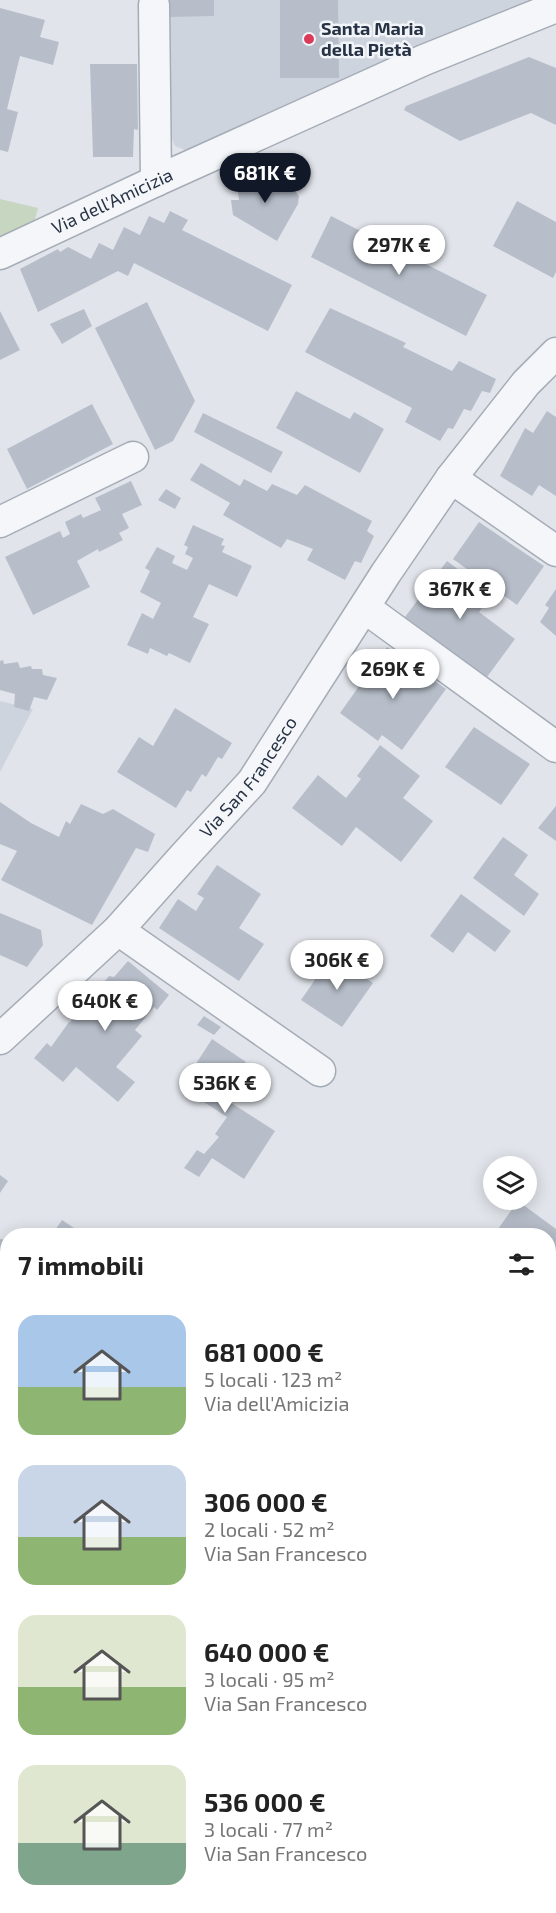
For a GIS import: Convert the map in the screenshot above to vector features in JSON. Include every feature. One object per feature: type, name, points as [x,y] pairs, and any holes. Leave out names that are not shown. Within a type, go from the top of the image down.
[{"type":"street","points":[[154,5],[156,181]]},
{"type":"street","name":"Via dell'Amicizia","points":[[0,254],[424,60],[556,7]]},
{"type":"street","name":"Via San Francesco","points":[[0,1039],[118,930],[252,782],[451,478],[526,383],[550,370]]},
{"type":"street","points":[[0,522],[133,457]]},
{"type":"street","points":[[451,478],[556,551]]},
{"type":"street","points":[[365,608],[556,747]]},
{"type":"street","points":[[118,930],[320,1071]]},
{"type":"shaded area","points":[[139,0],[538,0],[445,35],[196,150],[185,150],[175,146],[171,136],[168,107],[170,17],[139,17]]},
{"type":"shaded area","points":[[0,701],[33,709],[0,772]]},
{"type":"green space","points":[[0,199],[38,208],[34,223],[0,238]]},
{"type":"building","points":[[139,0],[214,0],[214,16],[170,17],[170,5],[139,5]]},
{"type":"building","name":"Santa Maria della Pietà","points":[[280,0],[338,0],[339,78],[280,78]]},
{"type":"building","points":[[0,8],[45,20],[40,37],[59,42],[53,65],[20,56],[7,109],[18,112],[8,152],[0,150]]},
{"type":"building","points":[[529,57],[556,68],[556,125],[531,113],[460,141],[404,110],[406,106]]},
{"type":"building","points":[[90,64],[137,64],[138,130],[134,129],[133,157],[93,157]]},
{"type":"building","points":[[262,172],[295,191],[299,196],[298,204],[277,241],[233,215],[231,200],[239,200],[236,179],[260,176]]},
{"type":"building","points":[[517,201],[556,222],[556,272],[553,278],[493,246]]},
{"type":"building","points":[[170,211],[188,220],[182,230],[292,285],[268,331],[134,263],[128,276],[118,271],[38,312],[20,269],[58,249],[60,252],[68,247],[91,259],[99,243],[113,250],[124,227],[140,235],[149,216],[164,223]]},
{"type":"building","points":[[331,216],[487,295],[466,336],[311,257]]},
{"type":"building","points":[[147,302],[195,401],[173,441],[155,450],[95,328]]},
{"type":"building","points":[[330,308],[406,343],[403,347],[452,371],[459,361],[496,379],[490,393],[482,391],[471,411],[464,409],[453,429],[448,428],[440,441],[405,422],[412,408],[305,352]]},
{"type":"building","points":[[84,309],[92,326],[62,344],[50,324]]},
{"type":"building","points":[[0,311],[20,350],[0,360]]},
{"type":"building","points":[[296,391],[350,419],[354,412],[384,429],[360,473],[276,428]]},
{"type":"building","points":[[92,404],[113,444],[27,489],[7,449]]},
{"type":"building","points":[[547,411],[556,417],[556,496],[539,485],[532,496],[500,476],[525,428],[533,433]]},
{"type":"building","points":[[203,413],[283,452],[271,473],[194,432]]},
{"type":"building","points":[[201,463],[240,486],[244,479],[267,491],[272,484],[297,495],[305,485],[372,521],[367,531],[374,536],[361,563],[355,561],[345,580],[307,560],[313,549],[287,539],[281,548],[223,515],[230,503],[190,480]]},
{"type":"building","points":[[131,481],[142,505],[122,514],[129,528],[119,533],[123,540],[99,552],[98,549],[77,561],[90,587],[33,615],[5,557],[60,531],[63,538],[70,534],[65,522],[81,514],[83,518],[101,510],[95,498]]},
{"type":"building","points":[[166,489],[181,498],[175,509],[158,500]]},
{"type":"building","points":[[479,522],[544,566],[517,605],[453,559]]},
{"type":"building","points":[[193,525],[224,539],[221,545],[225,546],[222,552],[252,566],[237,597],[209,584],[193,617],[209,624],[190,663],[169,653],[167,656],[150,648],[148,654],[127,645],[142,613],[153,619],[161,603],[140,592],[150,571],[145,568],[157,547],[175,556],[172,563],[187,570],[193,558],[185,554],[188,547],[184,545]]},
{"type":"building","points":[[447,561],[484,589],[476,600],[483,606],[479,612],[515,639],[487,677],[405,617]]},
{"type":"building","points":[[556,589],[556,636],[540,622],[549,608],[545,605]]},
{"type":"building","points":[[387,647],[446,689],[402,750],[382,735],[378,741],[340,713]]},
{"type":"building","points":[[3,660],[4,664],[18,662],[20,668],[31,666],[32,669],[42,669],[43,675],[57,678],[47,700],[34,697],[29,711],[14,707],[15,694],[0,690],[0,661]]},
{"type":"building","points":[[175,708],[232,743],[222,759],[218,757],[206,777],[202,774],[191,792],[187,790],[176,808],[117,772],[139,737],[153,746]]},
{"type":"building","points":[[474,727],[530,764],[501,805],[445,767]]},
{"type":"building","points":[[380,745],[420,776],[403,798],[433,821],[401,862],[356,827],[342,846],[292,808],[318,775],[346,798],[361,779],[357,776]]},
{"type":"building","points":[[0,802],[31,823],[59,837],[66,821],[70,824],[81,804],[103,814],[113,809],[155,834],[148,852],[136,848],[92,925],[1,880],[17,851],[0,844]]},
{"type":"building","points":[[556,806],[556,841],[538,828]]},
{"type":"building","points":[[503,837],[528,855],[514,875],[539,894],[524,916],[473,878]]},
{"type":"building","points":[[217,865],[261,894],[239,928],[264,944],[239,981],[159,928],[178,899],[196,911],[204,898],[197,894]]},
{"type":"building","points":[[461,894],[511,931],[495,952],[468,932],[453,953],[430,936]]},
{"type":"building","points":[[0,913],[41,930],[43,945],[27,967],[0,955]]},
{"type":"building","points":[[332,955],[373,983],[342,1027],[301,1000]]},
{"type":"building","points":[[128,961],[169,995],[157,1010],[154,1007],[135,1030],[142,1036],[116,1067],[135,1082],[118,1102],[76,1067],[63,1082],[34,1058],[47,1043],[51,1047],[69,1022],[109,976],[114,977]]},
{"type":"building","points":[[204,1016],[221,1027],[214,1035],[197,1025]]},
{"type":"building","points":[[212,1039],[246,1062],[232,1079],[236,1082],[225,1099],[275,1131],[244,1179],[212,1158],[199,1177],[184,1168],[197,1150],[204,1154],[219,1137],[215,1134],[227,1117],[181,1087]]},
{"type":"building","points":[[0,1175],[8,1181],[0,1193]]},
{"type":"building","points":[[512,1210],[530,1210],[555,1228],[499,1228]]},
{"type":"building","points":[[62,1220],[74,1228],[56,1228]]},
{"type":"place","name":"Santa Maria della Pietà","points":[[309,39]]}]
